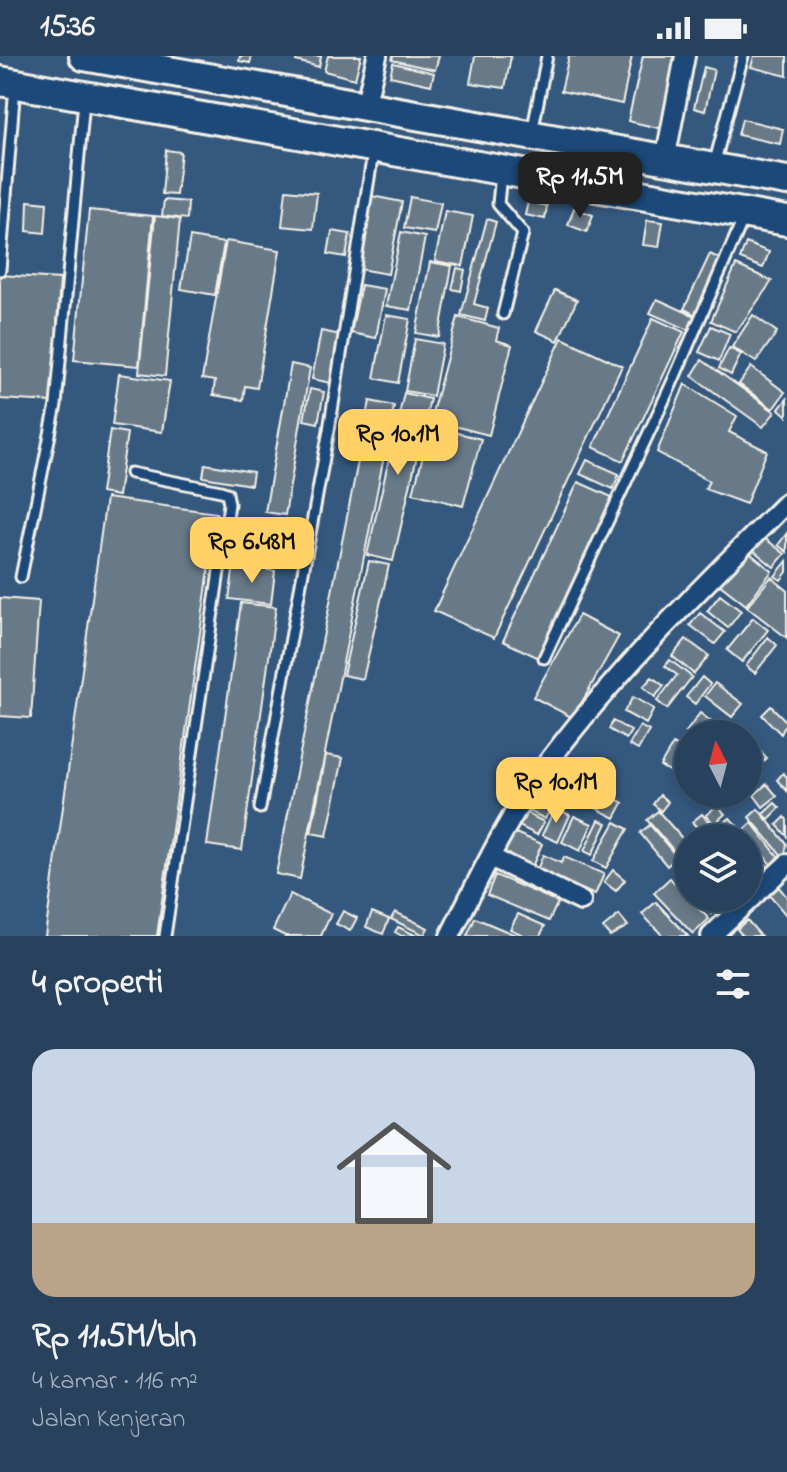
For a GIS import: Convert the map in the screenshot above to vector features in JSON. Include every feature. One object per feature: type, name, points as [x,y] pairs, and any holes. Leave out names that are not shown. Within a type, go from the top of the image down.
[{"type":"main road","points":[[84,56],[787,181]]},
{"type":"main road","points":[[141,105],[150,85],[144,67]]},
{"type":"main road","points":[[207,118],[201,101],[211,79]]},
{"type":"main road","points":[[8,82],[787,221]]},
{"type":"street","points":[[365,107],[377,56]]},
{"type":"street","points":[[665,160],[685,56]]},
{"type":"street","points":[[450,936],[490,857],[552,757],[678,611],[787,502]]},
{"type":"street","points":[[490,857],[581,901]]},
{"type":"street","points":[[711,936],[787,864]]},
{"type":"lane","points":[[532,136],[547,56]]},
{"type":"lane","points":[[713,168],[743,56]]},
{"type":"lane","points":[[0,270],[8,82]]},
{"type":"lane","points":[[21,577],[56,405],[85,97]]},
{"type":"lane","points":[[260,808],[329,430],[374,147]]},
{"type":"lane","points":[[502,169],[498,204],[523,233],[503,314]]},
{"type":"lane","points":[[544,658],[672,383],[745,213]]},
{"type":"lane","points":[[131,473],[221,491],[227,493],[229,504],[165,936]]},
{"type":"building","points":[[240,56],[252,56],[250,63],[239,61]]},
{"type":"building","points":[[298,56],[321,56],[319,67],[296,61]]},
{"type":"building","points":[[328,56],[361,56],[355,79],[324,71]]},
{"type":"building","points":[[393,56],[439,56],[435,70],[392,60]]},
{"type":"building","points":[[475,56],[511,56],[505,88],[470,83]]},
{"type":"building","points":[[569,56],[632,56],[622,104],[561,91]]},
{"type":"building","points":[[643,56],[680,56],[663,129],[628,121]]},
{"type":"building","points":[[754,56],[787,56],[787,76],[751,67]]},
{"type":"building","points":[[393,63],[434,73],[431,85],[390,76]]},
{"type":"building","points":[[704,67],[714,70],[705,111],[694,108]]},
{"type":"building","points":[[742,119],[783,129],[780,144],[738,135]]},
{"type":"building","points":[[166,150],[181,152],[176,195],[162,194]]},
{"type":"building","points":[[286,190],[317,193],[313,229],[282,226]]},
{"type":"building","points":[[372,196],[402,202],[388,274],[359,269]]},
{"type":"building","points":[[410,197],[441,203],[435,233],[404,228]]},
{"type":"building","points":[[164,200],[188,202],[187,219],[162,216]]},
{"type":"building","points":[[28,201],[47,203],[45,233],[27,231]]},
{"type":"building","points":[[528,202],[547,206],[545,219],[525,215]]},
{"type":"building","points":[[574,208],[593,215],[587,232],[568,225]]},
{"type":"building","points":[[89,210],[153,216],[139,366],[74,360]]},
{"type":"building","points":[[445,211],[473,216],[463,266],[435,261]]},
{"type":"building","points":[[155,216],[180,219],[165,376],[139,373]]},
{"type":"building","points":[[487,219],[496,222],[474,304],[488,308],[485,321],[461,315]]},
{"type":"building","points":[[647,220],[663,222],[659,247],[643,245]]},
{"type":"building","points":[[332,231],[350,234],[346,257],[328,254]]},
{"type":"building","points":[[401,232],[425,237],[411,310],[386,306]]},
{"type":"building","points":[[190,237],[224,243],[215,295],[181,289]]},
{"type":"building","points":[[226,241],[280,250],[257,388],[245,386],[243,400],[213,395],[215,381],[202,379]]},
{"type":"building","points":[[746,243],[769,252],[763,268],[740,259]]},
{"type":"building","points":[[710,254],[724,261],[698,316],[684,309]]},
{"type":"building","points":[[430,262],[452,266],[439,337],[416,333]]},
{"type":"building","points":[[736,265],[772,281],[736,332],[711,321]]},
{"type":"building","points":[[457,268],[465,270],[461,291],[452,289]]},
{"type":"building","points":[[0,275],[60,279],[52,402],[0,399]]},
{"type":"building","points":[[361,285],[385,289],[376,338],[351,333]]},
{"type":"building","points":[[555,290],[577,300],[558,341],[536,331]]},
{"type":"building","points":[[657,299],[697,317],[691,331],[650,313]]},
{"type":"building","points":[[386,315],[410,319],[398,383],[374,378]]},
{"type":"building","points":[[753,315],[777,332],[756,362],[732,347]]},
{"type":"building","points":[[458,317],[499,328],[496,340],[512,345],[489,435],[430,420]]},
{"type":"building","points":[[653,318],[684,332],[623,461],[593,447]]},
{"type":"building","points":[[711,326],[730,334],[719,361],[699,352]]},
{"type":"building","points":[[321,331],[341,335],[331,383],[312,379]]},
{"type":"building","points":[[562,338],[622,366],[494,638],[434,611]]},
{"type":"building","points":[[415,339],[443,344],[433,396],[405,391]]},
{"type":"building","points":[[729,348],[741,354],[731,375],[719,368]]},
{"type":"building","points":[[702,360],[775,412],[763,427],[692,376]]},
{"type":"building","points":[[291,364],[310,368],[285,515],[265,512]]},
{"type":"building","points":[[751,367],[785,392],[773,409],[739,384]]},
{"type":"building","points":[[119,374],[170,381],[162,432],[112,425]]},
{"type":"building","points":[[685,384],[737,416],[729,432],[767,451],[746,504],[705,489],[709,481],[657,452]]},
{"type":"building","points":[[310,389],[324,392],[318,423],[304,420]]},
{"type":"building","points":[[404,393],[430,399],[393,561],[367,555]]},
{"type":"building","points":[[787,399],[787,416],[779,409]]},
{"type":"building","points":[[370,401],[394,406],[300,879],[276,874]]},
{"type":"building","points":[[431,426],[481,439],[463,506],[413,493]]},
{"type":"building","points":[[110,430],[127,433],[118,496],[101,493]]},
{"type":"building","points":[[587,460],[619,474],[613,489],[580,474]]},
{"type":"building","points":[[205,464],[253,472],[251,485],[203,477]]},
{"type":"building","points":[[578,482],[614,498],[539,658],[503,641]]},
{"type":"building","points":[[106,498],[217,513],[157,936],[45,936]]},
{"type":"building","points":[[787,533],[787,552],[778,545]]},
{"type":"building","points":[[763,537],[785,554],[774,567],[753,550]]},
{"type":"building","points":[[746,550],[772,571],[746,605],[719,584]]},
{"type":"building","points":[[369,561],[389,565],[363,679],[343,675]]},
{"type":"building","points":[[787,561],[787,572],[781,580],[775,576]]},
{"type":"building","points":[[234,565],[275,571],[271,604],[229,599]]},
{"type":"building","points":[[771,577],[787,590],[787,638],[747,607]]},
{"type":"building","points":[[720,595],[741,611],[728,628],[707,611]]},
{"type":"building","points":[[0,598],[39,601],[31,718],[0,716]]},
{"type":"building","points":[[241,603],[276,607],[242,850],[207,845]]},
{"type":"building","points":[[700,613],[725,632],[715,644],[690,625]]},
{"type":"building","points":[[579,615],[619,636],[573,718],[533,697]]},
{"type":"building","points":[[753,618],[768,630],[742,662],[727,650]]},
{"type":"building","points":[[768,637],[777,645],[755,673],[746,666]]},
{"type":"building","points":[[686,639],[709,656],[694,674],[672,656]]},
{"type":"building","points":[[670,660],[692,677],[667,709],[657,701],[677,675],[665,666]]},
{"type":"building","points":[[652,677],[664,686],[655,697],[643,687]]},
{"type":"building","points":[[702,677],[710,684],[695,704],[686,697]]},
{"type":"building","points":[[715,683],[743,704],[732,717],[705,696]]},
{"type":"building","points":[[633,697],[654,709],[646,724],[624,712]]},
{"type":"building","points":[[771,706],[787,722],[781,734],[762,715]]},
{"type":"building","points":[[700,713],[709,720],[695,720]]},
{"type":"building","points":[[613,721],[631,731],[626,739],[609,729]]},
{"type":"building","points":[[640,726],[649,731],[638,750],[629,745]]},
{"type":"building","points":[[673,744],[674,745],[674,774],[660,766]]},
{"type":"building","points":[[326,755],[343,758],[327,836],[311,833]]},
{"type":"building","points":[[579,760],[604,772],[599,781],[574,769]]},
{"type":"building","points":[[783,773],[787,777],[787,791],[777,780]]},
{"type":"building","points":[[579,776],[596,785],[592,793],[575,785]]},
{"type":"building","points":[[540,781],[565,794],[558,808],[532,795]]},
{"type":"building","points":[[767,784],[777,796],[763,807],[762,806],[762,788]]},
{"type":"building","points":[[598,789],[623,803],[615,818],[590,805]]},
{"type":"building","points":[[660,795],[668,802],[661,811],[653,804]]},
{"type":"building","points":[[529,797],[551,808],[545,819],[523,808]]},
{"type":"building","points":[[775,803],[780,808],[769,819],[763,814]]},
{"type":"building","points":[[555,808],[570,815],[558,842],[542,835]]},
{"type":"building","points":[[714,808],[720,808],[725,814],[714,824],[706,815]]},
{"type":"building","points":[[758,809],[787,844],[784,858],[762,832],[762,824],[755,824],[749,817]]},
{"type":"building","points":[[520,810],[544,822],[537,835],[513,823]]},
{"type":"building","points":[[658,811],[674,829],[674,851],[647,820]]},
{"type":"building","points":[[702,814],[711,824],[694,824],[692,822]]},
{"type":"building","points":[[574,816],[592,824],[580,851],[562,842]]},
{"type":"building","points":[[785,817],[787,820],[787,836],[777,825]]},
{"type":"building","points":[[599,820],[607,823],[592,855],[584,851]]},
{"type":"building","points":[[615,822],[628,829],[606,868],[593,861]]},
{"type":"building","points":[[650,825],[674,853],[674,860],[667,866],[640,833]]},
{"type":"building","points":[[513,832],[542,844],[531,869],[503,857]]},
{"type":"building","points":[[762,836],[781,860],[772,866],[762,853]]},
{"type":"building","points":[[543,855],[561,863],[564,857],[604,874],[595,895],[537,870]]},
{"type":"building","points":[[762,860],[771,870],[762,879]]},
{"type":"building","points":[[613,870],[625,880],[616,891],[604,882]]},
{"type":"building","points":[[495,875],[558,902],[549,921],[487,895]]},
{"type":"building","points":[[670,878],[674,882],[674,912],[702,912],[709,919],[693,934],[654,893]]},
{"type":"building","points":[[778,886],[787,897],[787,916],[768,894]]},
{"type":"building","points":[[290,894],[331,914],[321,936],[285,936],[273,930]]},
{"type":"building","points":[[656,902],[688,936],[663,936],[642,914]]},
{"type":"building","points":[[343,911],[357,918],[350,931],[336,924]]},
{"type":"building","points":[[372,912],[389,919],[383,934],[366,927]]},
{"type":"building","points":[[395,912],[428,928],[424,935],[391,919]]},
{"type":"building","points":[[518,914],[545,926],[540,936],[525,936],[510,929]]},
{"type":"building","points":[[619,915],[628,926],[610,936],[603,928]]},
{"type":"building","points":[[475,918],[518,936],[467,936]]},
{"type":"building","points":[[747,920],[761,936],[743,936],[737,929]]},
{"type":"building","points":[[398,927],[417,936],[402,936],[395,932]]}]
